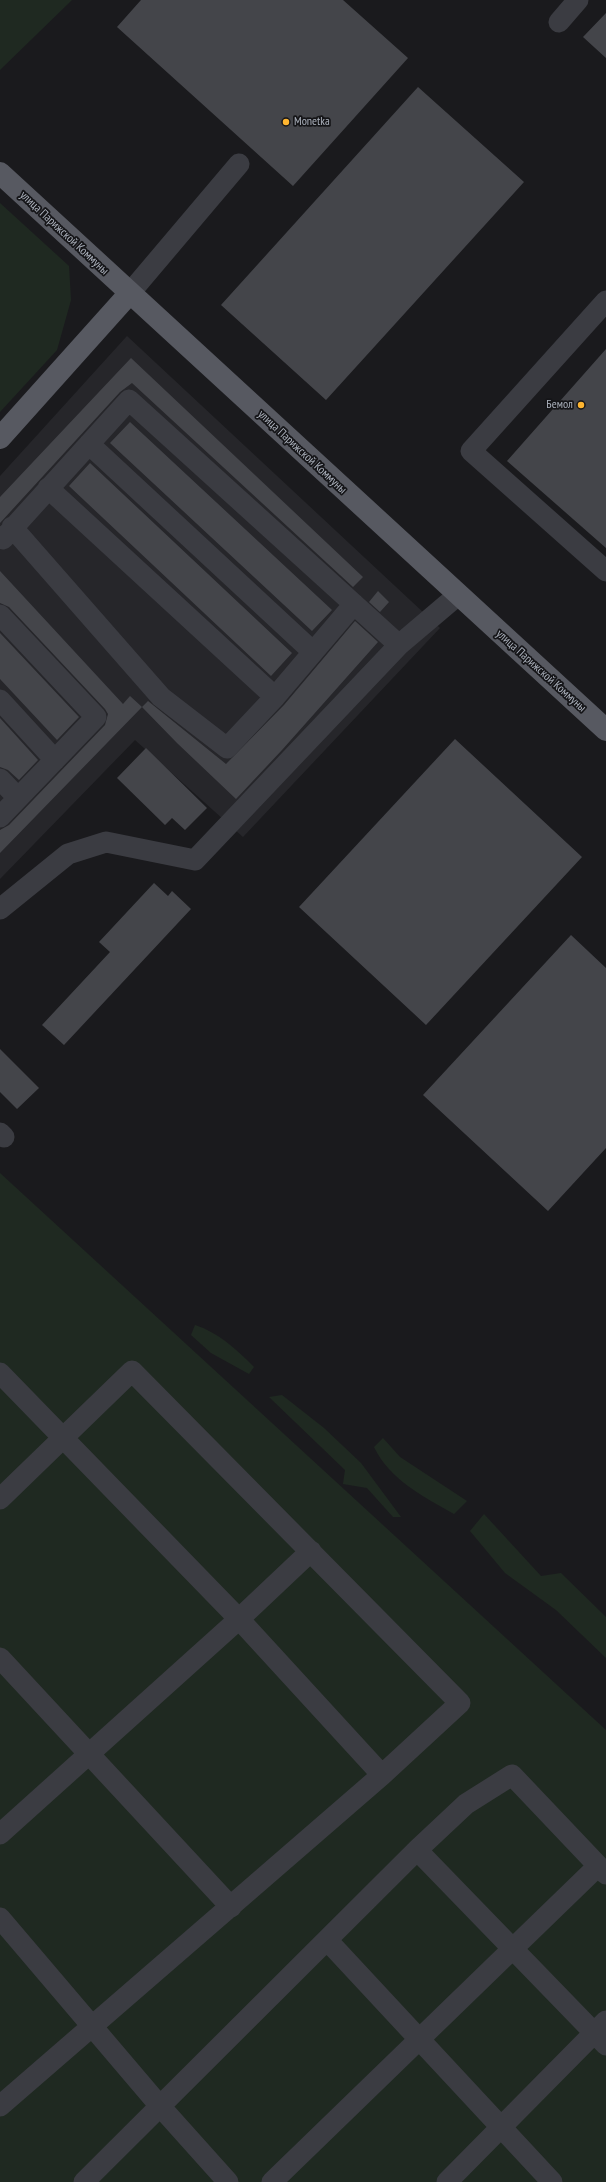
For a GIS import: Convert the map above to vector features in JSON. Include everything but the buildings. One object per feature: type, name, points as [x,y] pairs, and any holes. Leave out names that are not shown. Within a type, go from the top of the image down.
[{"type":"main road","name":"улица Парижской Коммуны","points":[[0,173],[129,294],[606,730]]},
{"type":"main road","points":[[0,438],[129,294]]},
{"type":"lane","points":[[560,22],[578,0]]},
{"type":"lane","points":[[129,294],[239,164]]},
{"type":"lane","points":[[606,301],[471,451],[606,571]]},
{"type":"lane","points":[[354,604],[274,697],[227,748],[161,697],[6,532],[89,444],[128,400],[354,604],[399,645]]},
{"type":"lane","points":[[89,444],[312,651]]},
{"type":"lane","points":[[48,488],[274,697]]},
{"type":"lane","points":[[0,909],[68,854],[106,842],[196,860],[399,645],[458,595]]},
{"type":"lane","points":[[0,615],[96,717],[0,817]]},
{"type":"lane","points":[[0,700],[55,760]]},
{"type":"lane","points":[[0,778],[18,798]]},
{"type":"lane","points":[[0,1499],[132,1371],[460,1703],[382,1775],[93,2028],[0,2106]]},
{"type":"lane","points":[[0,1373],[239,1620],[382,1775]]},
{"type":"lane","points":[[0,1834],[239,1620],[311,1551]]},
{"type":"lane","points":[[0,1658],[231,1906]]},
{"type":"lane","points":[[84,2182],[417,1850],[466,1804],[512,1775],[602,1870],[513,1949],[272,2182]]},
{"type":"lane","points":[[417,1850],[513,1949],[602,2033],[501,2127],[446,2182]]},
{"type":"lane","points":[[0,1918],[159,2106],[228,2182]]},
{"type":"lane","points":[[326,1940],[552,2182]]},
{"type":"shaded area","points":[[0,0],[72,0],[0,70]]},
{"type":"shaded area","points":[[0,203],[69,266],[71,300],[57,350],[0,412]]},
{"type":"shaded area","points":[[127,336],[440,628],[243,837],[135,740],[0,879],[0,476]]},
{"type":"shaded area","points":[[0,1173],[606,1730],[606,2182],[0,2182]]},
{"type":"shaded area","points":[[195,1325],[212,1332],[241,1354],[254,1367],[249,1374],[211,1353],[191,1335]]},
{"type":"shaded area","points":[[282,1395],[324,1428],[361,1463],[401,1517],[393,1517],[367,1488],[343,1484],[345,1470],[269,1397]]},
{"type":"shaded area","points":[[383,1438],[400,1457],[467,1501],[454,1514],[420,1494],[398,1478],[381,1459],[374,1447]]},
{"type":"shaded area","points":[[484,1514],[541,1576],[561,1573],[606,1617],[606,1658],[556,1610],[505,1573],[470,1531]]},
{"type":"place","name":"Monetka","points":[[286,122]]},
{"type":"place","name":"Бемол","points":[[581,405]]}]
